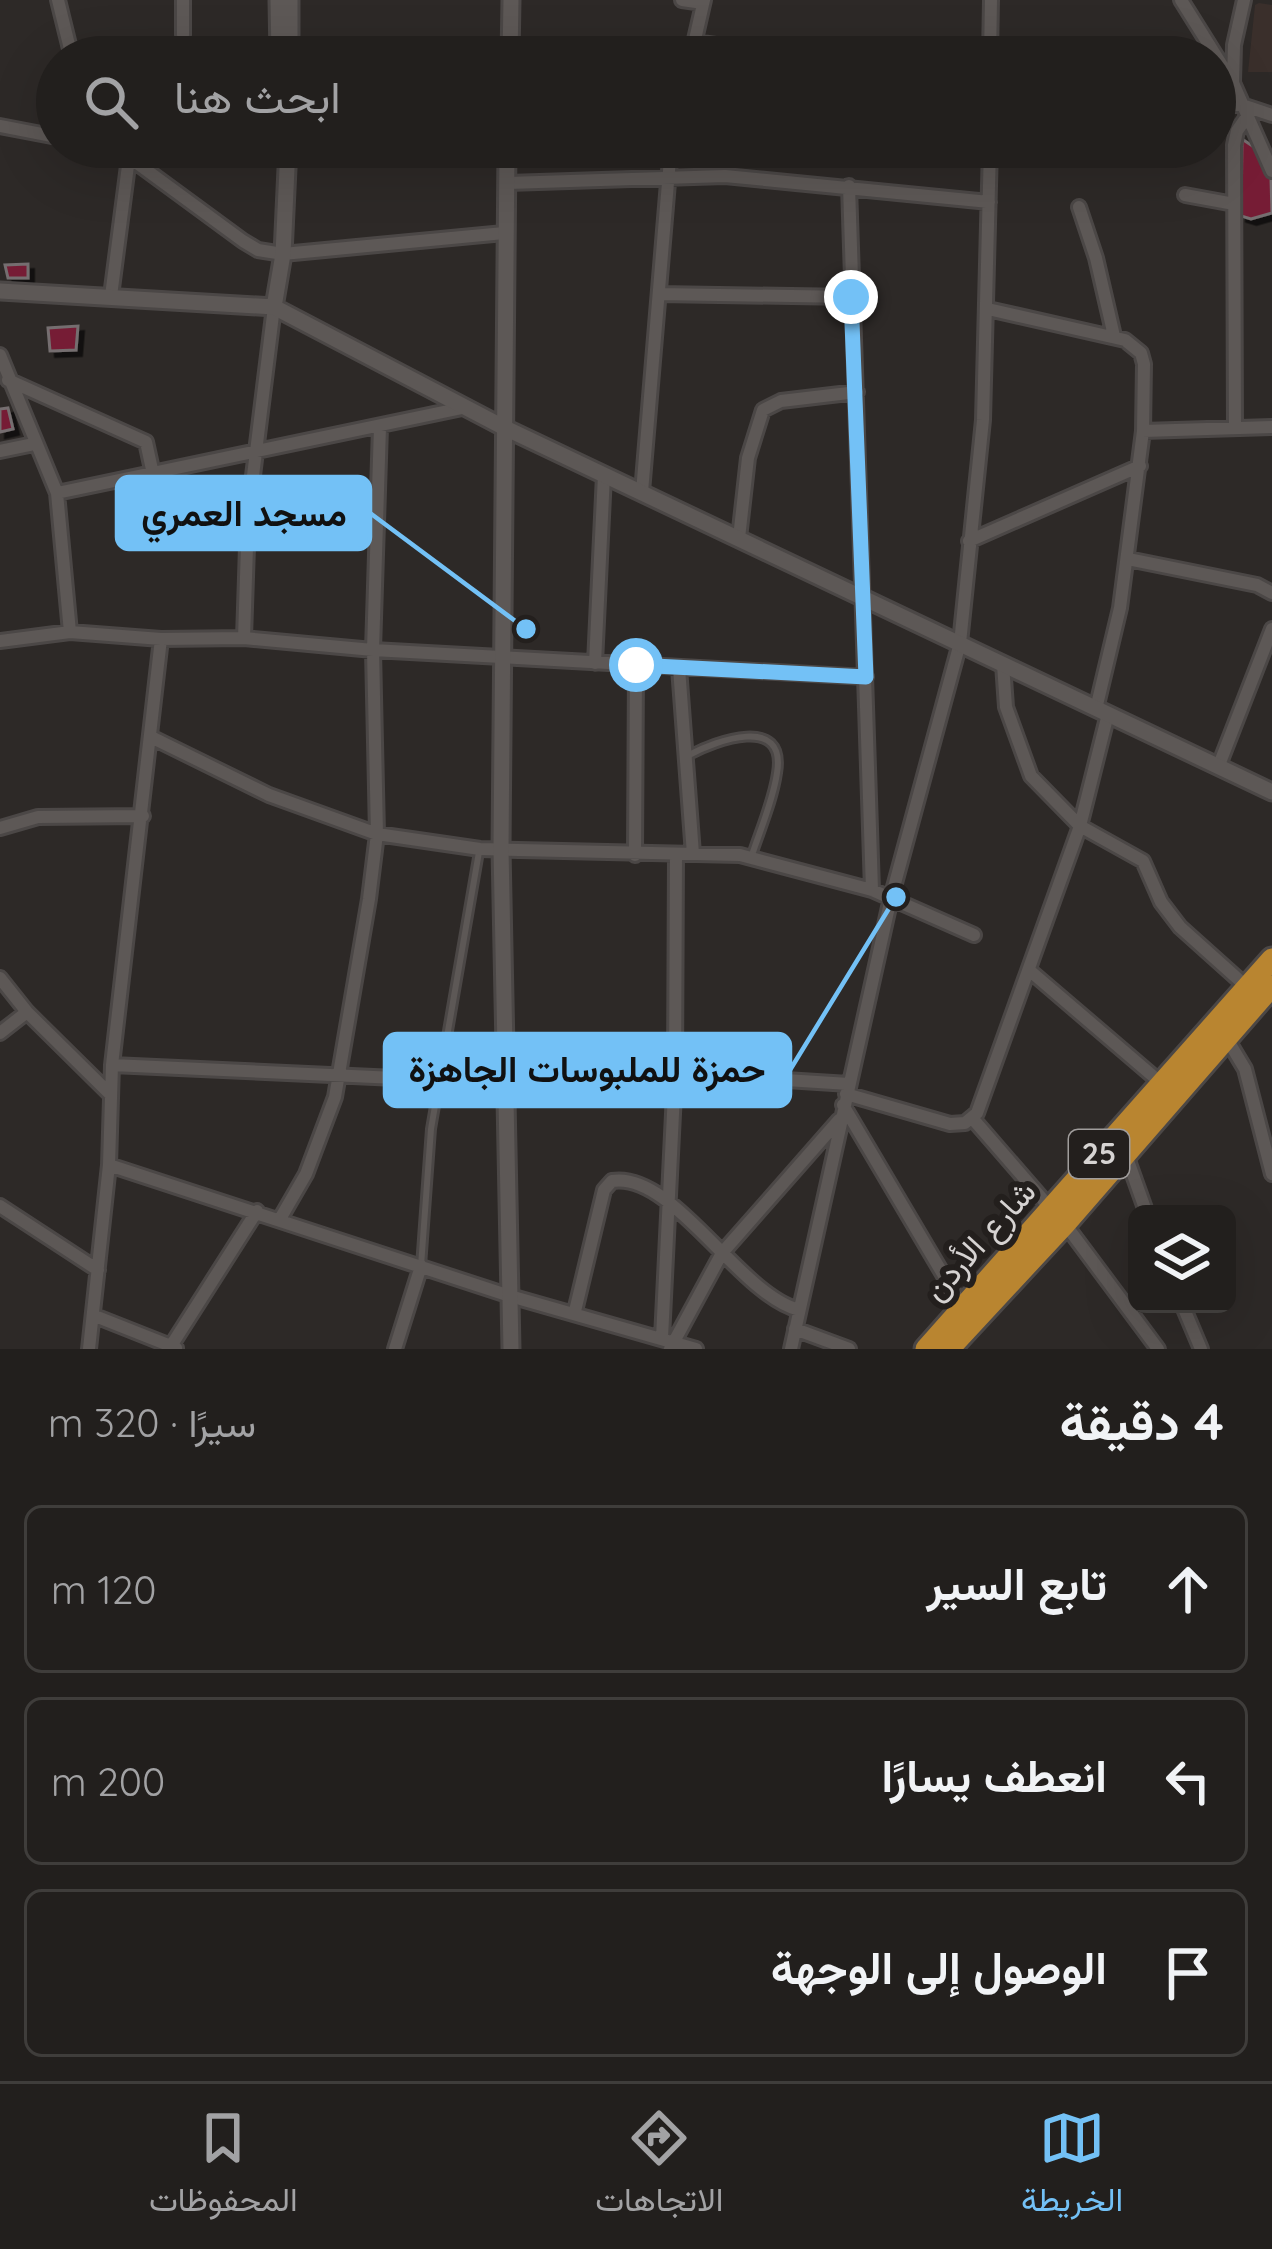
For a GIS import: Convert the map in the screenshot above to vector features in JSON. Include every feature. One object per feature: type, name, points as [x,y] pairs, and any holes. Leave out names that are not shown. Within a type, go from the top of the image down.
[{"type":"highway","name":"شارع الأردن","points":[[926,1349],[1126,1155],[1134,1130],[1161,1083],[1272,959]]},
{"type":"highway","name":"شارع الأردن","points":[[949,1349],[1134,1130],[1227,1040],[1272,986]]},
{"type":"street","points":[[58,0],[67,36]]},
{"type":"street","points":[[183,0],[184,34]]},
{"type":"street","points":[[278,0],[279,36]]},
{"type":"street","points":[[290,0],[290,36]]},
{"type":"street","points":[[510,36],[511,0]]},
{"type":"street","points":[[682,0],[704,2],[696,36]]},
{"type":"street","points":[[990,36],[991,0]]},
{"type":"street","points":[[1180,0],[1203,36]]},
{"type":"street","points":[[1236,36],[1244,0]]},
{"type":"street","points":[[1236,91],[1272,171]]},
{"type":"street","points":[[1236,109],[1272,115]]},
{"type":"street","points":[[1236,136],[1244,111]]},
{"type":"street","points":[[0,126],[36,132]]},
{"type":"street","points":[[111,296],[128,168]]},
{"type":"street","points":[[143,168],[243,241],[279,258],[505,233]]},
{"type":"street","points":[[278,168],[279,258]]},
{"type":"street","points":[[244,638],[245,548],[286,168]]},
{"type":"street","points":[[506,168],[500,658],[511,1349]]},
{"type":"street","points":[[642,492],[668,168]]},
{"type":"street","points":[[791,1349],[891,898],[960,643],[983,420],[990,168]]},
{"type":"street","points":[[1234,168],[1235,428]]},
{"type":"street","points":[[506,183],[725,176],[989,202]]},
{"type":"street","points":[[849,186],[872,890]]},
{"type":"street","points":[[1185,195],[1234,204]]},
{"type":"street","points":[[1079,207],[1114,336]]},
{"type":"street","points":[[0,291],[274,307],[503,427],[1272,792]]},
{"type":"street","points":[[658,294],[851,297]]},
{"type":"street","points":[[973,1119],[1080,826],[1128,559],[1143,431],[1144,364],[1136,347],[1114,336],[988,309]]},
{"type":"street","points":[[0,355],[57,493],[70,632]]},
{"type":"street","points":[[8,380],[146,442],[153,474]]},
{"type":"street","points":[[740,538],[748,458],[763,410],[781,401],[857,392]]},
{"type":"street","points":[[57,493],[469,406]]},
{"type":"street","points":[[280,1219],[306,1174],[340,1076],[377,834],[373,650],[380,427]]},
{"type":"street","points":[[1143,431],[1272,428]]},
{"type":"street","points":[[0,451],[34,443]]},
{"type":"street","points":[[970,541],[1139,466]]},
{"type":"street","points":[[595,663],[604,475]]},
{"type":"street","points":[[1128,559],[1257,585],[1272,593]]},
{"type":"street","points":[[1220,765],[1272,628]]},
{"type":"street","points":[[0,641],[70,632],[161,639],[244,638],[500,658],[866,677]]},
{"type":"street","points":[[89,1349],[109,1165],[112,1065],[161,639]]},
{"type":"street","points":[[1003,664],[1006,707],[1031,776],[1080,826],[1143,861],[1161,902],[1180,927],[1248,988]]},
{"type":"street","points":[[635,855],[636,665]]},
{"type":"street","points":[[679,668],[693,854]]},
{"type":"street","points":[[153,738],[269,795],[377,834],[480,849],[751,858],[872,890],[974,935]]},
{"type":"street","points":[[0,828],[38,818],[143,816]]},
{"type":"street","points":[[668,1343],[666,1200],[675,1073],[676,855]]},
{"type":"street","points":[[1029,970],[1161,1083]]},
{"type":"street","points":[[0,978],[27,1012],[110,1094]]},
{"type":"street","points":[[0,1033],[27,1012]]},
{"type":"street","points":[[1227,1040],[1245,1069],[1272,1174]]},
{"type":"street","points":[[112,1065],[505,1083],[675,1073],[950,1124],[973,1119]]},
{"type":"street","points":[[668,1343],[722,1253],[844,1101]]},
{"type":"street","points":[[844,1101],[964,1309]]},
{"type":"street","points":[[973,1119],[1058,1216],[1158,1349]]},
{"type":"street","points":[[1126,1155],[1144,1205]]},
{"type":"street","points":[[109,1165],[510,1296],[697,1349]]},
{"type":"street","points":[[575,1311],[604,1190],[612,1181],[625,1179],[666,1200],[775,1303],[799,1310]]},
{"type":"street","points":[[0,1206],[98,1270]]},
{"type":"street","points":[[95,1316],[174,1348],[257,1211]]},
{"type":"street","points":[[395,1349],[421,1266]]},
{"type":"street","points":[[1186,1313],[1201,1349]]},
{"type":"street","points":[[795,1329],[849,1349]]},
{"type":"lane","points":[[686,756],[733,737],[752,736],[771,746],[778,771],[751,858]]},
{"type":"lane","points":[[421,1266],[429,1150],[480,849]]},
{"type":"shaded area","points":[[1255,5],[1272,5],[1272,72],[1248,72]]},
{"type":"building","points":[[1242,139],[1260,151],[1271,179],[1272,213],[1251,219],[1241,216]]},
{"type":"building","points":[[28,264],[28,278],[8,278],[5,265]]},
{"type":"building","points":[[78,326],[76,350],[50,351],[48,328]]},
{"type":"building","points":[[8,408],[13,429],[0,432],[0,409]]},
{"type":"place","name":"مسجد العمري","points":[[526,629]]},
{"type":"place","name":"حمزة للملبوسات الجاهزة","points":[[896,897]]},
{"type":"route","points":[[636,665],[866,677],[851,297]]}]
